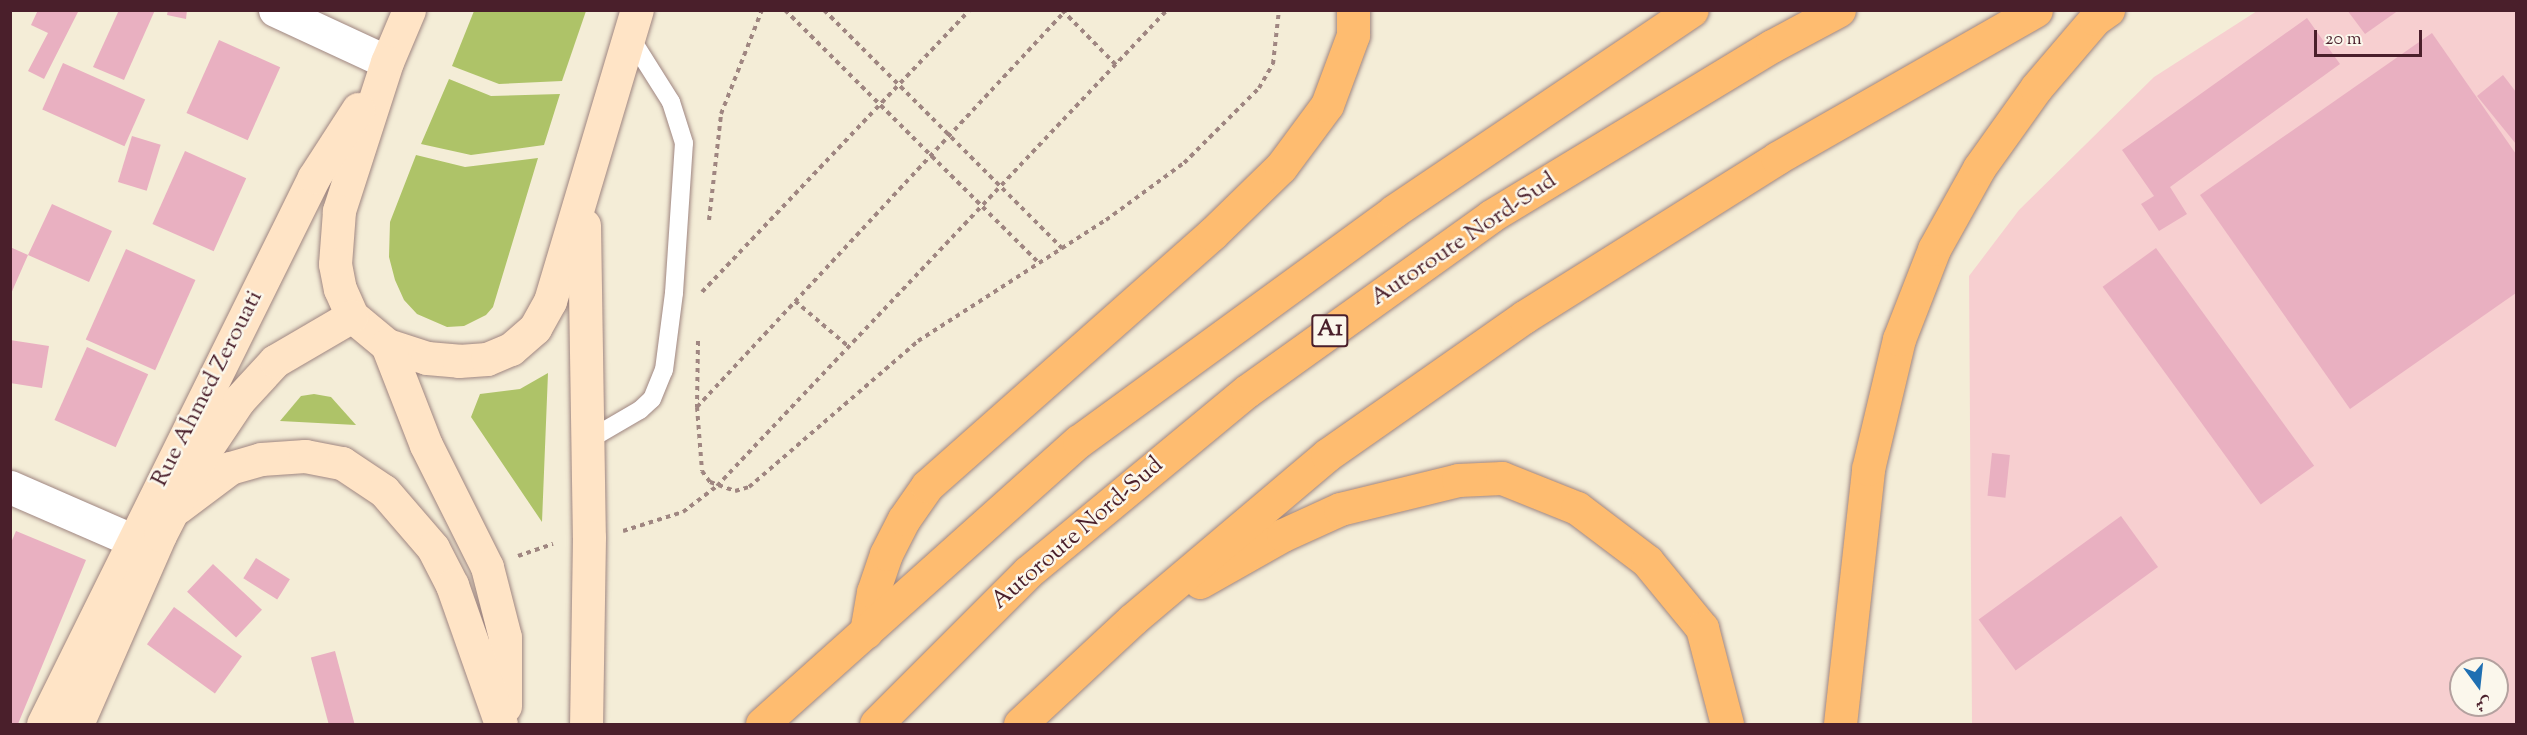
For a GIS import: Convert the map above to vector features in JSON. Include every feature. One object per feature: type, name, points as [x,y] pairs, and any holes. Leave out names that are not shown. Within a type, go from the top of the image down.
[{"type":"highway","points":[[866,632],[885,554],[904,519],[927,486],[1212,234],[1281,167],[1327,105],[1353,35],[1353,10]]},
{"type":"highway","name":"A1","points":[[762,724],[1079,441],[1394,211],[1692,10]]},
{"type":"highway","name":"Autoroute Nord-Sud","points":[[876,724],[1028,572],[1247,391],[1491,216],[1772,46],[1839,10]]},
{"type":"highway","points":[[1020,724],[1133,620],[1327,455],[1524,317],[1777,158],[2036,10]]},
{"type":"highway","points":[[1840,724],[1868,469],[1899,339],[1935,249],[1979,168],[2036,88],[2096,19],[2108,10]]},
{"type":"highway","points":[[1133,620],[1283,535],[1340,509],[1458,480],[1502,478],[1577,508],[1647,561],[1702,628],[1727,724]]},
{"type":"main road","points":[[409,10],[387,62],[334,234],[340,290],[352,316],[387,345],[427,358],[459,361],[487,359],[512,349],[535,328],[550,301],[634,24]]},
{"type":"main road","name":"Rue Ahmed Zerouati","points":[[44,724],[132,540],[314,177],[387,62]]},
{"type":"main road","points":[[584,187],[585,442],[589,537],[586,724]]},
{"type":"main road","name":"Rue Ahmed Zerouati","points":[[77,724],[170,514],[210,444],[239,400],[275,361],[299,344],[352,316]]},
{"type":"main road","points":[[387,345],[426,445],[487,567],[505,637],[503,724]]},
{"type":"main road","points":[[170,514],[230,468],[261,459],[305,456],[342,463],[384,491],[433,548],[452,585],[503,724]]},
{"type":"street","points":[[275,10],[387,62]]},
{"type":"street","points":[[10,487],[132,540]]},
{"type":"lane","points":[[585,442],[652,399],[664,370],[674,293],[684,144],[671,102],[634,24]]},
{"type":"path","points":[[709,224],[721,114],[762,10]]},
{"type":"path","points":[[785,10],[1038,262]]},
{"type":"path","points":[[824,10],[1062,248]]},
{"type":"path","points":[[830,17],[836,10]]},
{"type":"path","points":[[702,292],[970,10]]},
{"type":"path","points":[[717,486],[1167,10]]},
{"type":"path","points":[[698,330],[697,407],[702,471],[717,486],[735,491],[749,487],[918,341],[1062,248],[1184,163],[1259,88],[1273,64],[1279,10]]},
{"type":"path","points":[[697,407],[1064,11],[1116,65]]},
{"type":"path","points":[[701,302],[703,281]]},
{"type":"path","points":[[795,301],[849,347]]},
{"type":"shaded area","points":[[2257,11],[2516,11],[2516,724],[1972,724],[1969,276],[2019,210],[2154,77]]},
{"type":"green space","points":[[474,11],[586,11],[562,81],[499,84],[452,66]]},
{"type":"green space","points":[[449,79],[491,96],[560,94],[544,145],[471,155],[421,144]]},
{"type":"green space","points":[[416,155],[465,167],[538,158],[493,307],[486,315],[464,326],[447,327],[417,314],[404,300],[395,280],[389,257],[390,222]]},
{"type":"green space","points":[[548,373],[542,522],[471,417],[480,394],[520,389]]},
{"type":"green space","points":[[314,394],[331,397],[356,425],[280,421],[301,396]]},
{"type":"building","points":[[38,10],[79,10],[44,79],[28,71],[48,33],[31,25]]},
{"type":"building","points":[[119,10],[155,10],[124,80],[93,67]]},
{"type":"building","points":[[168,10],[187,10],[186,19],[167,15]]},
{"type":"building","points":[[2347,10],[2399,10],[2365,34]]},
{"type":"building","points":[[2307,18],[2340,64],[2170,187],[2187,214],[2159,231],[2141,204],[2154,196],[2122,150]]},
{"type":"building","points":[[2432,33],[2516,154],[2516,293],[2350,409],[2200,195]]},
{"type":"building","points":[[219,40],[280,67],[248,140],[186,113]]},
{"type":"building","points":[[63,63],[145,100],[124,146],[42,110]]},
{"type":"building","points":[[2503,75],[2516,92],[2516,144],[2477,96]]},
{"type":"building","points":[[132,136],[161,145],[147,191],[118,182]]},
{"type":"building","points":[[185,151],[246,178],[214,251],[152,224]]},
{"type":"building","points":[[52,204],[112,231],[89,282],[28,255]]},
{"type":"building","points":[[10,247],[28,255],[10,296]]},
{"type":"building","points":[[2156,248],[2314,466],[2261,504],[2103,287]]},
{"type":"building","points":[[126,249],[195,280],[155,370],[86,339]]},
{"type":"building","points":[[10,340],[49,346],[42,388],[10,383]]},
{"type":"building","points":[[87,347],[148,374],[116,447],[54,420]]},
{"type":"building","points":[[1992,453],[2010,455],[2005,498],[1988,496]]},
{"type":"building","points":[[2121,516],[2158,567],[2016,670],[1979,619]]},
{"type":"building","points":[[16,531],[86,560],[18,724],[10,724],[10,545]]},
{"type":"building","points":[[256,558],[290,579],[277,600],[243,578]]},
{"type":"building","points":[[213,564],[262,610],[236,637],[187,592]]},
{"type":"building","points":[[174,607],[242,656],[215,694],[147,644]]},
{"type":"building","points":[[335,651],[354,723],[329,724],[311,657]]}]
